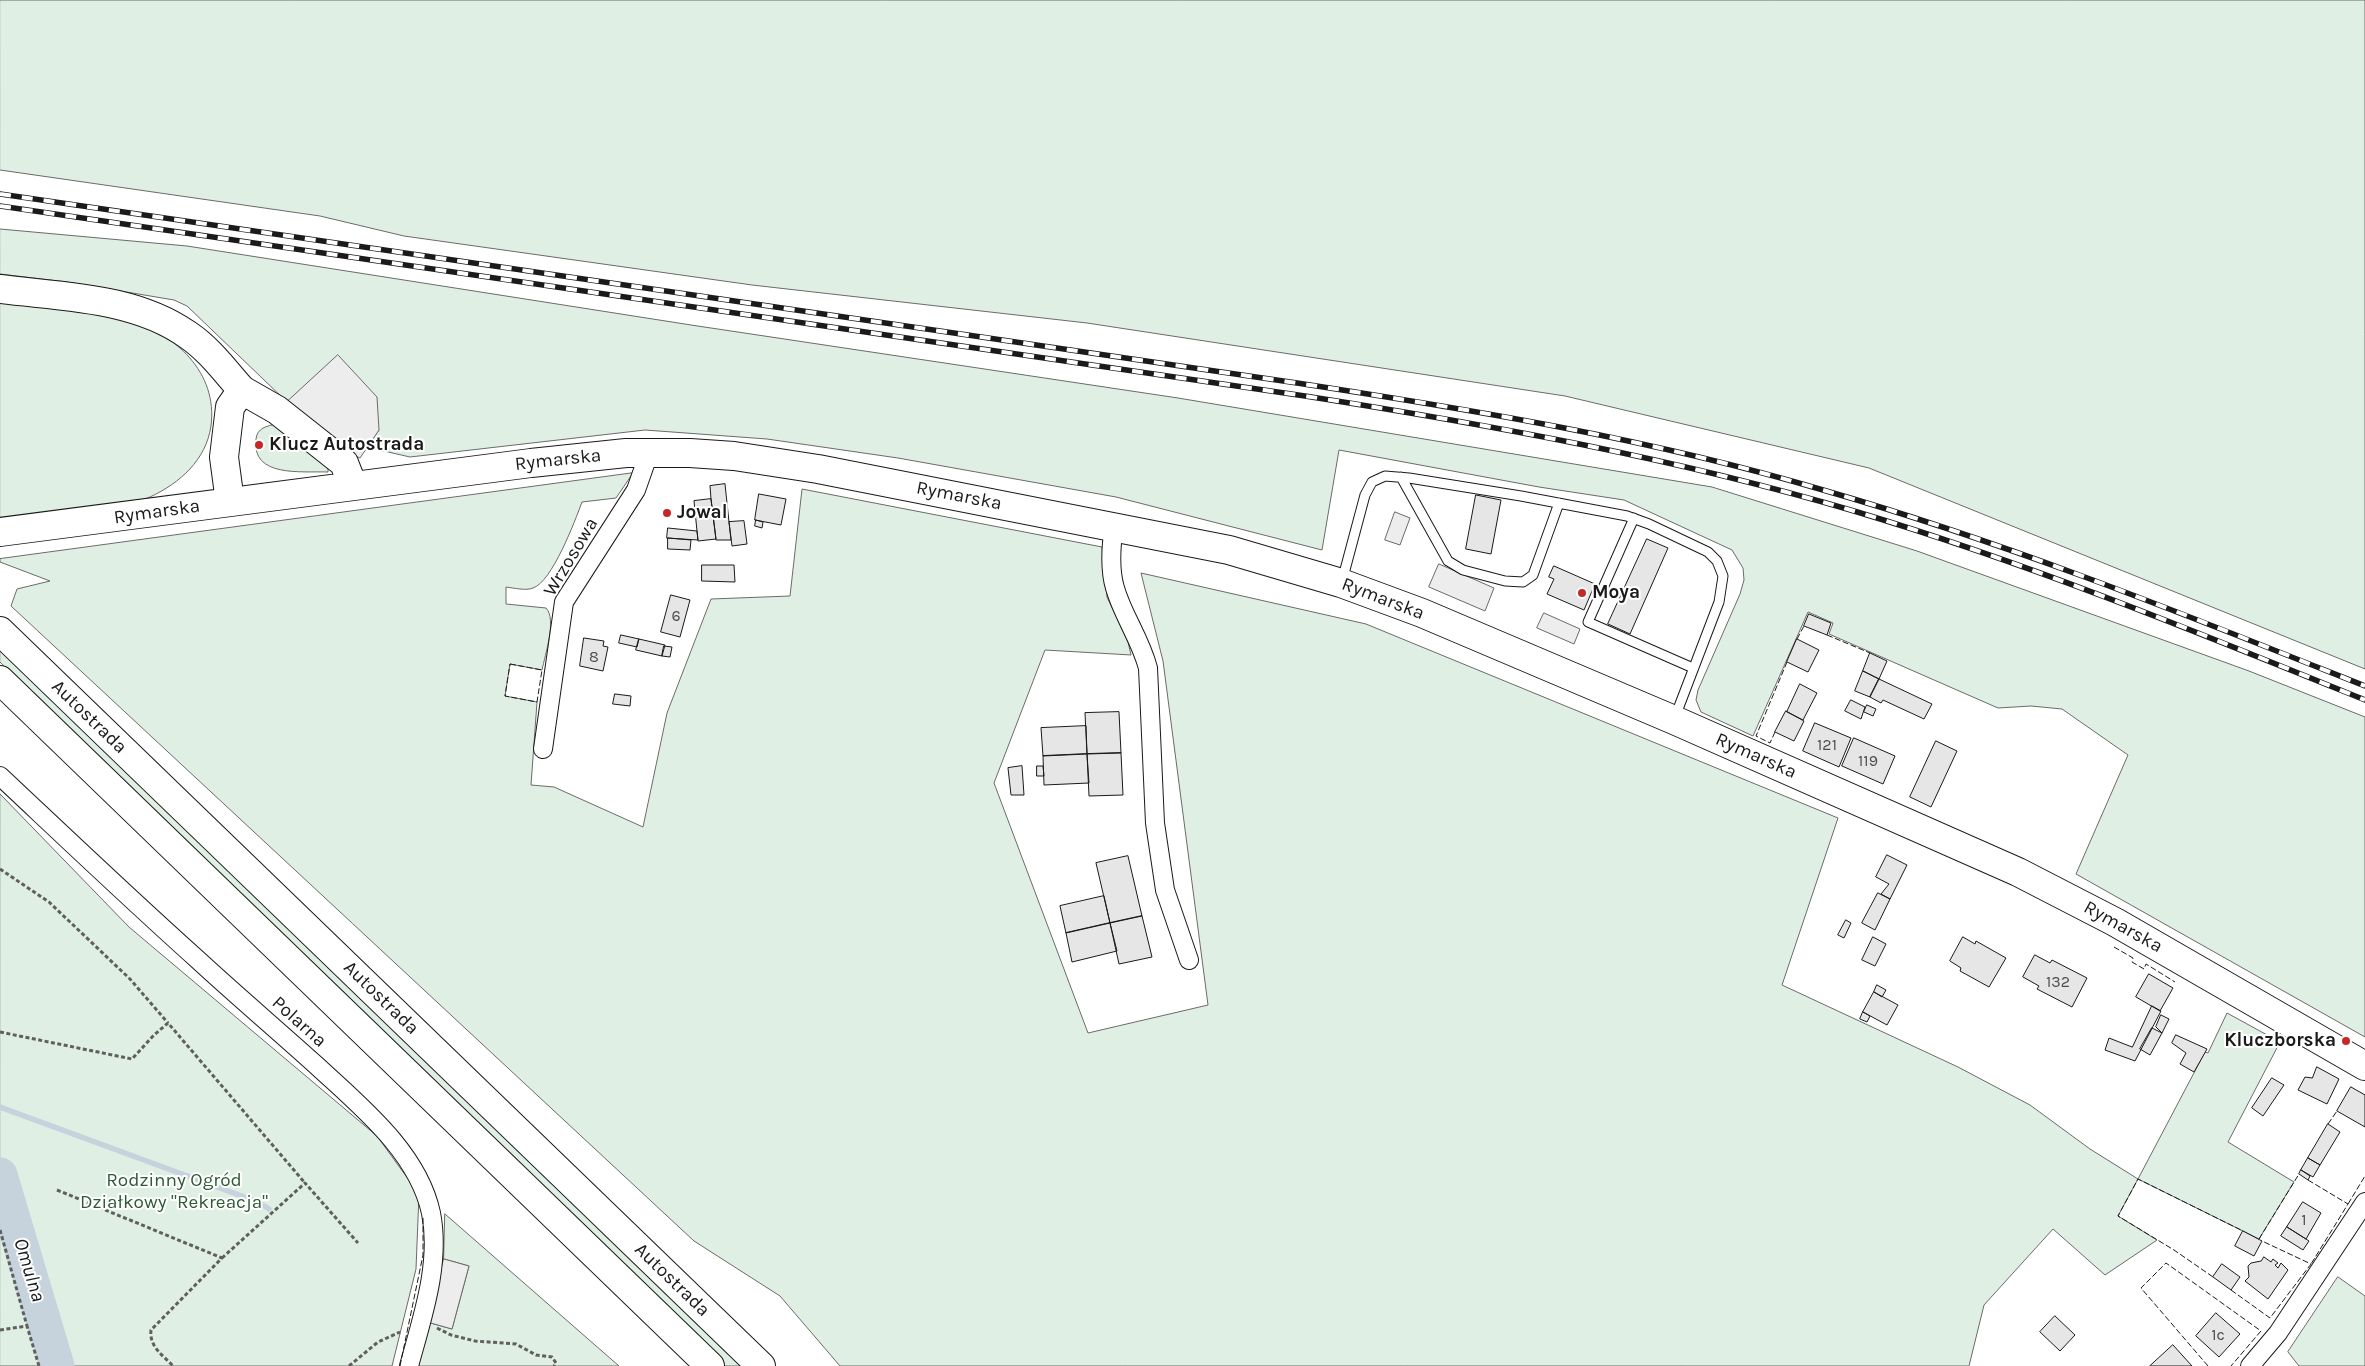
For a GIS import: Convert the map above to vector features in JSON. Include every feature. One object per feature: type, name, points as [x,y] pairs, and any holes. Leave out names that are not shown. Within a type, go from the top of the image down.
[{"type":"main road","points":[[0,289],[106,303],[149,313],[171,323],[199,343],[242,390],[277,410],[344,463],[353,486]]},
{"type":"main road","points":[[230,502],[224,457],[230,407],[242,390]]},
{"type":"main road","name":"Rymarska","points":[[0,532],[531,463],[649,453],[734,456],[809,468],[1114,526],[1228,550],[1341,583],[1422,613],[1674,720],[2060,892],[2116,922],[2365,1066]]},
{"type":"main road","name":"Autostrada","points":[[0,631],[761,1366]]},
{"type":"main road","name":"Autostrada","points":[[0,680],[710,1366]]},
{"type":"street","name":"Wrzosowa","points":[[543,749],[564,602],[636,490],[649,453]]},
{"type":"street","points":[[1114,526],[1111,563],[1114,588],[1142,646],[1148,668],[1155,823],[1166,890],[1189,960]]},
{"type":"street","name":"Polarna","points":[[0,776],[174,939],[356,1103],[400,1150],[424,1191],[431,1214],[434,1256],[421,1321],[409,1366]]},
{"type":"street","points":[[2250,1366],[2278,1333],[2365,1202]]},
{"type":"lane","points":[[1401,477],[1448,561],[1463,570],[1505,581],[1523,582],[1533,576],[1559,503]]},
{"type":"lane","points":[[1341,583],[1368,487],[1378,478],[1401,477],[1559,503],[1634,518],[1708,552],[1721,568],[1724,576],[1721,594],[1674,720]]},
{"type":"lane","points":[[1634,518],[1588,622],[1693,668]]},
{"type":"path","points":[[0,869],[49,902],[130,979],[358,1243]]},
{"type":"path","points":[[0,1032],[132,1059],[154,1034],[168,1024]]},
{"type":"path","points":[[173,1366],[153,1346],[150,1338],[151,1330],[222,1258],[305,1183]]},
{"type":"path","points":[[58,1190],[222,1258]]},
{"type":"path","points":[[0,1230],[40,1366]]},
{"type":"path","points":[[348,1366],[378,1342],[421,1321],[451,1335],[475,1341],[516,1344],[536,1355],[552,1357],[556,1362],[554,1366]]},
{"type":"path","points":[[0,1330],[27,1326]]},
{"type":"green space","points":[[0,0],[2365,0],[2365,669],[1869,468],[1565,396],[1087,323],[752,285],[404,236],[320,216],[0,170]]},
{"type":"green space","points":[[0,229],[187,246],[691,325],[1178,398],[1712,487],[1917,551],[2249,671],[2365,717],[2365,1037],[2076,874],[2128,755],[2062,709],[2031,706],[1998,708],[1829,634],[1833,623],[1808,612],[1753,736],[1701,712],[1696,700],[1698,690],[1740,594],[1744,580],[1743,568],[1732,550],[1624,500],[1539,487],[1339,450],[1322,550],[1116,497],[898,458],[767,439],[645,430],[410,457],[371,448],[365,450],[379,430],[287,402],[187,306],[174,300],[67,282],[0,274]]},
{"type":"green space","points":[[0,300],[97,311],[113,315],[145,326],[162,334],[177,345],[200,372],[208,389],[211,407],[211,426],[208,438],[204,449],[190,469],[171,485],[150,497],[134,503],[0,521]]},
{"type":"green space","points":[[276,424],[328,466],[328,472],[280,470],[261,460],[257,452],[256,439],[258,432],[263,428]]},
{"type":"green space","points":[[633,473],[616,498],[582,502],[562,550],[548,575],[540,583],[533,588],[527,589],[506,587],[506,604],[546,608],[550,620],[549,638],[542,670],[510,664],[505,696],[537,702],[531,785],[554,787],[643,827],[667,713],[711,599],[790,596],[802,489],[1102,547],[1107,597],[1128,642],[1131,655],[1045,650],[994,783],[1088,1033],[1208,1005],[1163,661],[1141,573],[1366,624],[1838,818],[1782,985],[1958,1067],[2030,1105],[2090,1149],[2138,1179],[2118,1216],[2157,1240],[2105,1275],[2053,1229],[1984,1305],[1969,1366],[840,1366],[780,1296],[694,1241],[11,606],[17,589],[50,581],[0,562],[0,559]]},
{"type":"green space","points":[[0,646],[744,1366],[725,1366],[58,721],[0,662]]},
{"type":"green space","name":"Rodzinny Ogród Działkowy \"Rekreacja\"","points":[[0,794],[129,927],[377,1136],[419,1194],[416,1269],[392,1366],[0,1366]]},
{"type":"green space","points":[[2227,1013],[2280,1042],[2228,1142],[2294,1182],[2259,1239],[2138,1179],[2205,1052],[2208,1053]]},
{"type":"green space","points":[[445,1214],[619,1366],[417,1366],[427,1322],[452,1329],[469,1266],[444,1259]]},
{"type":"green space","points":[[2338,1277],[2365,1296],[2365,1366],[2299,1366],[2288,1352]]},
{"type":"shaded area","points":[[338,355],[377,397],[379,430],[360,458],[345,451],[287,402]]},
{"type":"shaded area","points":[[1395,512],[1410,518],[1400,545],[1385,540]]},
{"type":"shaded area","points":[[1439,564],[1494,588],[1485,611],[1429,587]]},
{"type":"shaded area","points":[[1544,613],[1580,629],[1574,644],[1537,628]]},
{"type":"shaded area","points":[[444,1259],[469,1266],[452,1329],[427,1322]]},
{"type":"building","points":[[725,484],[731,540],[716,540],[710,486]]},
{"type":"building","points":[[759,494],[786,499],[781,525],[755,520]]},
{"type":"building","points":[[1476,495],[1501,500],[1491,554],[1466,549]]},
{"type":"building","points":[[711,499],[716,539],[698,541],[694,501]]},
{"type":"building","points":[[756,520],[763,522],[762,528],[755,526]]},
{"type":"building","points":[[744,521],[747,544],[732,546],[729,522]]},
{"type":"building","points":[[668,528],[697,531],[698,540],[667,538]]},
{"type":"building","points":[[668,538],[691,540],[690,550],[668,549]]},
{"type":"building","points":[[1647,539],[1668,548],[1630,634],[1608,624]]},
{"type":"building","points":[[702,565],[734,565],[735,582],[702,581]]},
{"type":"building","points":[[1554,566],[1595,584],[1584,610],[1547,594],[1554,579],[1549,577]]},
{"type":"building","points":[[671,595],[690,600],[680,637],[661,632]]},
{"type":"building","points":[[1809,614],[1831,623],[1827,635],[1804,626]]},
{"type":"building","points":[[621,635],[639,639],[637,647],[619,643]]},
{"type":"building","points":[[584,638],[604,641],[603,646],[608,647],[603,671],[580,666]]},
{"type":"building","points":[[639,639],[665,645],[662,656],[636,650]]},
{"type":"building","points":[[1797,639],[1819,650],[1808,672],[1787,662]]},
{"type":"building","points":[[664,646],[672,647],[670,657],[662,656]]},
{"type":"building","points":[[1870,653],[1887,661],[1879,679],[1863,671]]},
{"type":"building","points":[[1863,671],[1879,679],[1870,697],[1855,691]]},
{"type":"building","points":[[1879,679],[1932,704],[1924,719],[1883,700],[1881,703],[1870,697]]},
{"type":"building","points":[[1800,684],[1817,693],[1803,720],[1787,712]]},
{"type":"building","points":[[615,694],[631,696],[630,706],[613,704]]},
{"type":"building","points":[[1851,700],[1865,707],[1861,719],[1845,711]]},
{"type":"building","points":[[1867,705],[1876,709],[1873,716],[1864,712]]},
{"type":"building","points":[[1786,711],[1804,721],[1794,741],[1775,732]]},
{"type":"building","points":[[1119,712],[1121,753],[1087,754],[1085,713]]},
{"type":"building","points":[[1815,723],[1851,738],[1839,767],[1803,751]]},
{"type":"building","points":[[1086,726],[1087,754],[1043,756],[1041,728]]},
{"type":"building","points":[[1854,738],[1895,756],[1883,784],[1842,766]]},
{"type":"building","points":[[1936,741],[1957,751],[1931,807],[1910,797]]},
{"type":"building","points":[[1121,753],[1123,795],[1089,796],[1087,754]]},
{"type":"building","points":[[1087,754],[1089,783],[1044,785],[1043,756]]},
{"type":"building","points":[[1022,766],[1024,795],[1011,795],[1008,768]]},
{"type":"building","points":[[1037,766],[1043,766],[1044,776],[1037,776]]},
{"type":"building","points":[[1887,855],[1907,865],[1890,899],[1881,894],[1889,884],[1876,877]]},
{"type":"building","points":[[1128,856],[1142,916],[1110,923],[1096,863]]},
{"type":"building","points":[[1878,893],[1890,899],[1875,930],[1862,923]]},
{"type":"building","points":[[1104,896],[1110,923],[1066,933],[1060,906]]},
{"type":"building","points":[[1142,916],[1152,957],[1119,964],[1110,923]]},
{"type":"building","points":[[1846,920],[1851,923],[1844,938],[1838,935]]},
{"type":"building","points":[[1110,923],[1117,951],[1072,962],[1066,933]]},
{"type":"building","points":[[1873,937],[1886,944],[1875,966],[1862,960]]},
{"type":"building","points":[[1963,937],[1975,944],[1976,941],[2006,958],[1989,987],[1960,971],[1961,968],[1950,961]]},
{"type":"building","points":[[2035,955],[2050,963],[2052,960],[2087,978],[2072,1007],[2037,989],[2039,986],[2023,977]]},
{"type":"building","points":[[2149,974],[2173,988],[2160,1011],[2136,997]]},
{"type":"building","points":[[1877,985],[1886,990],[1882,997],[1874,992]]},
{"type":"building","points":[[1874,992],[1898,1005],[1887,1025],[1863,1012]]},
{"type":"building","points":[[2152,1006],[2161,1011],[2135,1061],[2105,1050],[2109,1038],[2132,1047]]},
{"type":"building","points":[[1863,1012],[1870,1016],[1867,1022],[1860,1019]]},
{"type":"building","points":[[2161,1015],[2169,1019],[2162,1033],[2156,1027]]},
{"type":"building","points":[[2152,1028],[2162,1033],[2150,1055],[2140,1049]]},
{"type":"building","points":[[2176,1035],[2207,1049],[2194,1072],[2180,1064],[2186,1053],[2172,1043]]},
{"type":"building","points":[[2317,1067],[2339,1079],[2327,1104],[2298,1090],[2305,1077],[2312,1078]]},
{"type":"building","points":[[2272,1078],[2284,1085],[2263,1116],[2252,1108]]},
{"type":"building","points":[[2351,1087],[2365,1095],[2365,1127],[2337,1111]]},
{"type":"building","points":[[2328,1124],[2340,1132],[2320,1165],[2308,1158]]},
{"type":"building","points":[[2308,1158],[2320,1165],[2313,1177],[2301,1170]]},
{"type":"building","points":[[2301,1170],[2310,1176],[2308,1180],[2299,1174]]},
{"type":"building","points":[[2303,1202],[2321,1213],[2306,1239],[2287,1227]]},
{"type":"building","points":[[2287,1227],[2309,1241],[2303,1250],[2281,1236]]},
{"type":"building","points":[[2243,1231],[2262,1241],[2254,1256],[2235,1246]]},
{"type":"building","points":[[2264,1257],[2271,1262],[2273,1259],[2278,1263],[2275,1265],[2278,1268],[2281,1263],[2288,1270],[2268,1299],[2245,1281],[2249,1277],[2248,1266],[2251,1263],[2261,1261]]},
{"type":"building","points":[[2222,1264],[2240,1277],[2231,1290],[2213,1277]]},
{"type":"building","points":[[2216,1313],[2240,1334],[2219,1357],[2196,1336]]},
{"type":"building","points":[[2055,1316],[2075,1335],[2060,1351],[2040,1332]]},
{"type":"building","points":[[2173,1345],[2192,1366],[2150,1366]]},
{"type":"waterway","points":[[0,1107],[258,1202],[269,1209]]},
{"type":"waterway","name":"Omulna","points":[[0,1175],[57,1366]]},
{"type":"railway","points":[[0,194],[1297,383],[1496,415],[1628,441],[1758,472],[1961,533],[2096,581],[2365,686]]},
{"type":"railway","points":[[0,206],[1305,396],[1582,444],[1786,492],[1919,531],[2112,600],[2365,700]]},
{"type":"fence","points":[[1797,639],[1804,626]]},
{"type":"fence","points":[[1827,635],[1870,653]]},
{"type":"fence","points":[[1775,732],[1770,743],[1756,736],[1787,662]]},
{"type":"fence","points":[[510,664],[542,670],[537,702],[505,696],[510,664]]},
{"type":"fence","points":[[2114,947],[2133,958],[2132,962],[2144,969],[2146,964],[2175,982]]},
{"type":"fence","points":[[2328,1124],[2337,1111]]},
{"type":"fence","points":[[2259,1239],[2299,1174]]},
{"type":"fence","points":[[2348,1204],[2365,1176]]},
{"type":"fence","points":[[2213,1277],[2174,1250],[2118,1216],[2138,1179],[2243,1231]]},
{"type":"fence","points":[[2308,1180],[2348,1204],[2311,1264]]},
{"type":"fence","points":[[400,1366],[423,1255],[423,1216]]},
{"type":"fence","points":[[2231,1290],[2270,1318],[2311,1264],[2262,1241]]},
{"type":"fence","points":[[2208,1366],[2141,1288],[2166,1263],[2261,1331],[2231,1366]]},
{"type":"place","name":"Klucz Autostrada","points":[[259,445]]},
{"type":"place","name":"Jowal","points":[[667,513]]},
{"type":"place","name":"Moya","points":[[1582,593]]},
{"type":"place","name":"Kluczborska","points":[[2346,1041]]}]
